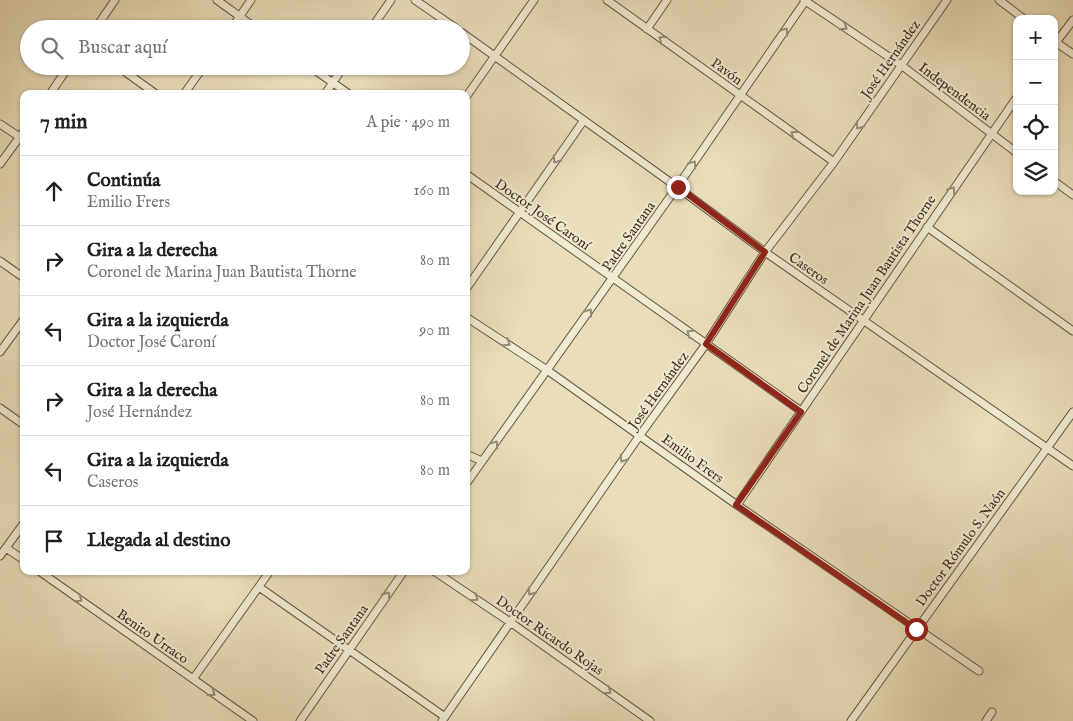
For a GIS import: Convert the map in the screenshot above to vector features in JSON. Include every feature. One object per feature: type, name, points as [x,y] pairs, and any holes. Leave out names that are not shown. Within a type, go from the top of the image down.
[{"type":"street","points":[[101,20],[115,0]]},
{"type":"street","points":[[217,0],[245,20]]},
{"type":"street","points":[[237,20],[251,0]]},
{"type":"street","points":[[377,20],[391,0]]},
{"type":"street","points":[[415,0],[444,20]]},
{"type":"street","points":[[470,91],[534,0]]},
{"type":"street","name":"Pavón","points":[[607,0],[834,162]]},
{"type":"street","points":[[647,29],[667,0]]},
{"type":"street","name":"Independencia","points":[[805,0],[901,66],[1013,150]]},
{"type":"street","name":"Padre Santana","points":[[470,478],[678,187],[805,0]]},
{"type":"street","name":"José Hernández","points":[[443,719],[640,435],[706,344],[765,252],[834,162],[946,0]]},
{"type":"street","points":[[999,0],[1019,15]]},
{"type":"street","points":[[1058,39],[1073,20]]},
{"type":"street","name":"Caseros","points":[[470,38],[678,187],[765,252],[1073,466]]},
{"type":"street","points":[[1058,45],[1073,54]]},
{"type":"street","points":[[53,90],[63,75]]},
{"type":"street","points":[[130,75],[150,90]]},
{"type":"street","points":[[187,90],[198,75]]},
{"type":"street","points":[[322,75],[343,90]]},
{"type":"street","points":[[328,90],[338,75]]},
{"type":"street","name":"Coronel de Marina Juan Bautista Thorne","points":[[736,505],[1013,102]]},
{"type":"street","points":[[470,283],[584,120]]},
{"type":"street","points":[[0,124],[20,135]]},
{"type":"street","points":[[0,164],[20,139]]},
{"type":"street","name":"Doctor José Caroní","points":[[470,177],[801,412]]},
{"type":"street","points":[[1058,184],[1073,194]]},
{"type":"street","points":[[927,227],[1073,331]]},
{"type":"street","points":[[0,261],[20,275]]},
{"type":"street","name":"Emilio Frers","points":[[470,320],[547,370],[736,505],[979,671]]},
{"type":"street","points":[[0,352],[20,324]]},
{"type":"street","points":[[0,408],[20,422]]},
{"type":"street","name":"Doctor Rómulo S. Naón","points":[[851,721],[1073,412]]},
{"type":"street","points":[[470,456],[482,461]]},
{"type":"street","points":[[0,556],[20,529]]},
{"type":"street","points":[[6,548],[20,557]]},
{"type":"street","name":"Benito Urraco","points":[[45,575],[253,721]]},
{"type":"street","points":[[193,680],[267,575]]},
{"type":"street","name":"Padre Santana","points":[[300,721],[401,575]]},
{"type":"street","name":"Doctor Ricardo Rojas","points":[[440,575],[650,721]]},
{"type":"street","points":[[259,587],[443,719]]},
{"type":"street","points":[[986,721],[992,712]]},
{"type":"route","points":[[678,187],[765,252],[706,344],[801,412],[736,505],[916,629]]}]
